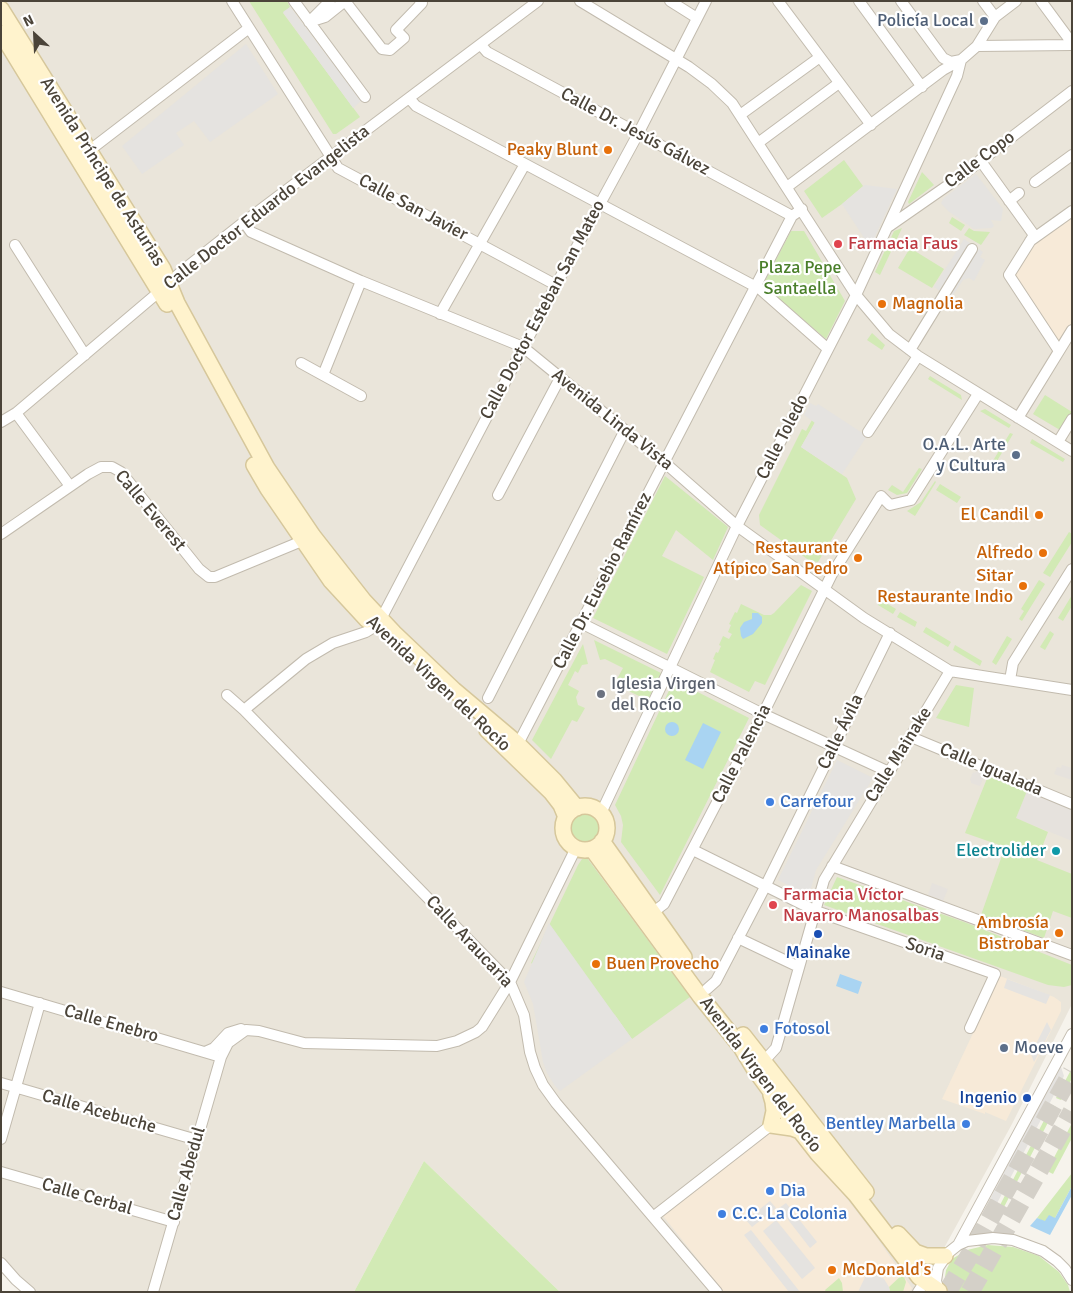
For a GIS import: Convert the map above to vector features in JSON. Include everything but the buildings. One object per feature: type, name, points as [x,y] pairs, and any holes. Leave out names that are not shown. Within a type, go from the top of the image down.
[{"type":"street","name":"Calle San Javier","points":[[232,1],[338,168],[556,285]]},
{"type":"street","points":[[294,1],[365,97]]},
{"type":"street","points":[[309,22],[330,1]]},
{"type":"street","points":[[309,22],[325,17],[345,1],[382,49],[390,50],[404,38],[396,30],[422,3],[420,1]]},
{"type":"street","name":"Calle Doctor Eduardo Evangelista","points":[[1,422],[16,412],[182,271],[244,222],[538,1]]},
{"type":"street","points":[[580,1],[690,68],[712,84],[732,103],[856,295],[889,334],[914,353],[978,394],[1072,451]]},
{"type":"street","points":[[670,1],[697,18]]},
{"type":"street","name":"Calle Doctor Esteban San Mateo","points":[[378,623],[599,204],[638,134],[706,1]]},
{"type":"street","points":[[778,1],[871,125]]},
{"type":"street","points":[[859,1],[922,87]]},
{"type":"street","points":[[902,1],[943,58],[950,62],[961,60]]},
{"type":"street","points":[[982,1],[995,17]]},
{"type":"street","points":[[787,187],[943,70],[961,60],[977,46],[995,17],[1016,1]]},
{"type":"street","points":[[1041,1],[1072,44]]},
{"type":"street","name":"Avenida Príncipe de Asturias","points":[[1,9],[163,269],[164,288]]},
{"type":"street","points":[[90,150],[249,28]]},
{"type":"street","name":"Avenida Príncipe de Asturias","points":[[1,33],[118,224],[164,288]]},
{"type":"street","points":[[977,46],[1072,44]]},
{"type":"street","name":"Calle Dr. Jesús Gálvez","points":[[481,45],[487,52],[792,216]]},
{"type":"street","points":[[740,115],[820,57]]},
{"type":"street","name":"Calle Toledo","points":[[601,813],[737,526],[856,295],[950,95],[961,60]]},
{"type":"street","points":[[758,143],[840,83]]},
{"type":"street","name":"Calle Copo","points":[[887,228],[1072,90]]},
{"type":"street","points":[[409,98],[416,106],[760,289],[828,348]]},
{"type":"street","points":[[1035,182],[1072,155]]},
{"type":"street","points":[[980,160],[1034,234],[1010,275],[1059,351]]},
{"type":"street","points":[[440,314],[524,164]]},
{"type":"street","points":[[1009,200],[1019,193]]},
{"type":"street","name":"Calle Dr. Eusebio Ramírez","points":[[518,744],[754,287],[792,216],[802,209]]},
{"type":"street","points":[[1029,242],[1072,211]]},
{"type":"street","name":"Avenida Linda Vista","points":[[244,222],[251,232],[361,281],[523,348],[624,432],[664,462],[737,526],[864,618],[950,671]]},
{"type":"street","points":[[15,245],[85,355]]},
{"type":"street","points":[[868,432],[972,249]]},
{"type":"street","points":[[323,375],[361,281]]},
{"type":"street","name":"Avenida Virgen del Rocío","points":[[164,288],[268,490],[331,581],[518,744],[554,780],[572,812]]},
{"type":"street","name":"Avenida Virgen del Rocío","points":[[164,288],[267,468],[312,536],[364,601],[378,623],[440,691],[513,754],[551,792],[561,805],[572,812]]},
{"type":"street","points":[[1018,418],[1072,330]]},
{"type":"street","points":[[301,362],[361,396]]},
{"type":"street","points":[[498,494],[560,378]]},
{"type":"street","name":"Calle Palencia","points":[[652,913],[664,904],[763,714],[824,590],[880,496],[890,505],[911,500],[978,394]]},
{"type":"street","points":[[16,412],[70,486]]},
{"type":"street","points":[[1058,442],[1072,419]]},
{"type":"street","points":[[488,698],[624,432]]},
{"type":"street","name":"Calle Everest","points":[[1,534],[70,486],[96,470],[107,467],[116,468],[121,472],[198,569],[209,577],[215,577],[302,541]]},
{"type":"street","points":[[1010,680],[1012,663],[1072,568]]},
{"type":"street","points":[[244,710],[319,650],[378,623]]},
{"type":"street","points":[[581,623],[763,714],[889,772]]},
{"type":"street","name":"Calle Ávila","points":[[707,989],[716,981],[766,886],[890,633]]},
{"type":"street","points":[[950,671],[1072,690]]},
{"type":"street","name":"Calle Mainake","points":[[764,1061],[776,1048],[824,880],[950,671]]},
{"type":"street","name":"Calle Araucaria","points":[[227,696],[244,710],[510,982],[524,1015],[530,1052],[543,1085],[556,1103],[717,1292]]},
{"type":"street","name":"Calle Igualada","points":[[911,737],[1072,804]]},
{"type":"street","points":[[590,807],[601,813],[606,829],[597,845],[584,850],[576,848],[565,837],[563,827],[572,812],[590,807]]},
{"type":"street","name":"Avenida Virgen del Rocío","points":[[597,845],[652,913],[707,989],[907,1245],[915,1252],[942,1262]]},
{"type":"street","name":"Avenida Virgen del Rocío","points":[[597,845],[694,988],[741,1047],[768,1089],[800,1131],[818,1154],[856,1194],[921,1287],[939,1292]]},
{"type":"street","points":[[205,1052],[214,1048],[228,1033],[238,1029],[259,1031],[304,1043],[437,1046],[458,1040],[482,1027],[510,982],[576,848]]},
{"type":"street","name":"Soria","points":[[693,850],[816,911],[995,974],[970,1028]]},
{"type":"street","points":[[832,866],[1072,955]]},
{"type":"street","points":[[738,938],[799,967]]},
{"type":"street","name":"Calle Enebro","points":[[1,992],[221,1057]]},
{"type":"street","points":[[1,1139],[40,1003]]},
{"type":"street","points":[[221,1057],[228,1043],[246,1030]]},
{"type":"street","points":[[921,1287],[958,1245],[1072,1034]]},
{"type":"street","name":"Calle Abedul","points":[[153,1292],[221,1057]]},
{"type":"street","points":[[653,1217],[786,1112],[787,1101],[766,1072],[764,1061]]},
{"type":"street","name":"Calle Acebuche","points":[[1,1084],[197,1140]]},
{"type":"street","points":[[768,1089],[773,1102],[771,1125]]},
{"type":"street","points":[[786,1112],[796,1113],[831,1155],[845,1165]]},
{"type":"street","points":[[771,1125],[800,1131]]},
{"type":"street","name":"Calle Cerbal","points":[[1,1172],[174,1222]]},
{"type":"street","points":[[958,1245],[977,1239],[1013,1240],[1043,1251],[1057,1261],[1072,1280]]},
{"type":"street","points":[[939,1292],[936,1281],[942,1262]]},
{"type":"street","points":[[1,1263],[30,1292]]},
{"type":"shaded area","points":[[1,1],[1072,1],[1072,1004],[1012,1124],[920,1292],[560,1292],[424,1161],[354,1292],[30,1292],[1,1263]]},
{"type":"shaded area","points":[[290,7],[361,101],[353,108],[283,12]]},
{"type":"shaded area","points":[[246,44],[278,94],[210,142],[194,121],[176,133],[184,145],[142,174],[122,146]]},
{"type":"shaded area","points":[[976,174],[1003,209],[1001,221],[991,220],[994,226],[992,228],[974,229],[948,211],[941,203],[944,198]]},
{"type":"shaded area","points":[[865,185],[897,189],[870,247],[842,204]]},
{"type":"shaded area","points":[[1072,211],[1072,330],[1059,351],[1009,275],[1029,242]]},
{"type":"shaded area","points":[[964,239],[983,252],[980,257],[985,260],[974,281],[969,278],[963,280],[951,298],[934,287]]},
{"type":"shaded area","points":[[810,403],[816,406],[818,404],[867,436],[842,474],[801,447],[815,423],[804,415]]},
{"type":"shaded area","points":[[837,760],[873,778],[816,870],[809,896],[778,880]]},
{"type":"shaded area","points":[[1062,765],[1072,768],[1072,780],[1054,774],[1057,767],[1061,768]]},
{"type":"shaded area","points":[[976,771],[984,776],[980,786],[971,783],[970,780],[973,772],[975,773]]},
{"type":"shaded area","points":[[1027,791],[1072,809],[1072,841],[1016,818]]},
{"type":"shaded area","points":[[932,883],[948,889],[943,901],[928,895]]},
{"type":"shaded area","points":[[549,923],[632,1039],[560,1091],[547,1073],[543,1062],[533,1004],[524,982]]},
{"type":"shaded area","name":"Moeve","points":[[1000,976],[1054,997],[1061,1002],[1061,1011],[1006,1121],[985,1112],[985,1114],[942,1099]]},
{"type":"shaded area","points":[[1007,979],[1050,995],[1046,1004],[1004,988]]},
{"type":"shaded area","points":[[1047,1022],[1051,1030],[1034,1062],[1031,1054]]},
{"type":"shaded area","points":[[1060,1064],[1064,1076],[994,1209],[991,1197]]},
{"type":"shaded area","points":[[786,1120],[875,1235],[912,1288],[910,1292],[724,1292],[663,1216]]},
{"type":"shaded area","points":[[770,1201],[776,1208],[752,1227],[746,1220]]},
{"type":"shaded area","points":[[786,1203],[817,1242],[810,1248],[779,1208]]},
{"type":"shaded area","points":[[776,1220],[815,1268],[802,1279],[763,1231]]},
{"type":"shaded area","points":[[751,1230],[800,1292],[789,1292],[744,1235]]},
{"type":"shaded area","points":[[869,1269],[884,1279],[890,1292],[858,1292]]},
{"type":"green space","points":[[249,1],[287,1],[290,7],[283,13],[360,117],[336,134],[333,134]]},
{"type":"green space","points":[[844,160],[863,186],[822,218],[804,191]]},
{"type":"green space","points":[[922,172],[934,185],[909,204],[908,202]]},
{"type":"green space","points":[[952,217],[965,225],[961,231],[949,223]]},
{"type":"green space","points":[[902,228],[880,275],[875,272],[894,231]]},
{"type":"green space","points":[[969,228],[974,231],[990,232],[981,245],[964,235]]},
{"type":"green space","name":"Plaza Pepe Santaella","points":[[791,231],[804,231],[845,301],[826,339],[763,285]]},
{"type":"green space","points":[[910,248],[944,269],[932,288],[898,268]]},
{"type":"green space","points":[[872,333],[885,345],[882,350],[867,340]]},
{"type":"green space","points":[[930,376],[961,395],[962,400],[928,379]]},
{"type":"green space","points":[[1045,395],[1072,412],[1060,430],[1033,414]]},
{"type":"green space","points":[[985,409],[1011,425],[1009,428],[980,411]]},
{"type":"green space","points":[[812,420],[815,422],[801,447],[847,478],[856,499],[818,562],[810,561],[760,525],[759,515],[802,429],[806,431]]},
{"type":"green space","points":[[1010,433],[1013,434],[997,461],[994,459]]},
{"type":"green space","points":[[1032,439],[1065,459],[1063,462],[1030,443]]},
{"type":"green space","points":[[919,468],[922,469],[907,493],[897,495],[888,490],[892,485],[903,492]]},
{"type":"green space","points":[[665,476],[728,527],[713,560],[676,530],[662,556],[704,577],[667,654],[593,618]]},
{"type":"green space","points":[[935,481],[915,516],[907,511],[921,502]]},
{"type":"green space","points":[[940,484],[961,497],[957,503],[936,490]]},
{"type":"green space","points":[[1069,532],[1072,534],[1072,542],[1050,577],[1043,573]]},
{"type":"green space","points":[[1039,580],[1045,584],[1022,621],[1019,619],[1024,611],[1021,609]]},
{"type":"green space","points":[[801,585],[812,591],[765,685],[755,681],[749,692],[710,672],[715,660],[713,659],[716,652],[718,653],[723,636],[729,639],[732,634],[728,632],[731,625],[729,624],[741,604],[764,615],[771,615]]},
{"type":"green space","points":[[1072,595],[1072,606],[1063,621],[1058,618]]},
{"type":"green space","points":[[881,600],[896,609],[893,614],[878,605]]},
{"type":"green space","points":[[900,612],[917,622],[915,627],[897,617]]},
{"type":"green space","points":[[926,627],[951,642],[948,647],[923,632]]},
{"type":"green space","points":[[1050,631],[1054,634],[1045,650],[1040,647]]},
{"type":"green space","points":[[1007,636],[1012,639],[996,665],[992,662]]},
{"type":"green space","points":[[594,640],[661,673],[648,700],[626,690],[624,683],[617,679],[623,668],[605,659],[600,660]]},
{"type":"green space","points":[[583,644],[588,664],[582,665],[578,673],[575,671],[568,685],[579,691],[576,697],[578,705],[585,708],[577,722],[572,720],[551,759],[532,740]]},
{"type":"green space","points":[[955,645],[982,661],[980,666],[953,650]]},
{"type":"green space","points":[[674,680],[749,718],[660,895],[621,842],[623,825],[615,805]]},
{"type":"green space","points":[[956,685],[974,688],[969,727],[936,718]]},
{"type":"green space","points":[[988,776],[1027,791],[1016,818],[1048,832],[1037,860],[1072,874],[1072,918],[1053,911],[1044,938],[981,915],[1005,847],[965,833]]},
{"type":"green space","points":[[585,814],[595,818],[599,828],[595,838],[585,842],[575,838],[571,828],[575,818]]},
{"type":"green space","points":[[587,858],[690,997],[632,1039],[615,1015],[531,963],[578,865],[582,859]]},
{"type":"green space","points":[[837,877],[967,923],[1072,965],[1072,985],[1064,987],[1048,985],[824,905]]},
{"type":"green space","points":[[1072,1068],[1072,1078],[1061,1100],[1056,1098]]},
{"type":"green space","points":[[1052,1105],[1056,1107],[1028,1161],[1024,1159]]},
{"type":"green space","points":[[1072,1123],[1072,1138],[1053,1174],[1047,1171]]},
{"type":"green space","points":[[424,1161],[560,1292],[354,1292]]},
{"type":"green space","points":[[1019,1168],[1023,1170],[1002,1211],[998,1209]]},
{"type":"green space","points":[[1072,1173],[1072,1186],[1055,1218],[1045,1222],[1037,1218]]},
{"type":"green space","points":[[988,1245],[1013,1247],[1039,1256],[1059,1272],[1068,1285],[1070,1292],[948,1292],[945,1277],[946,1270],[952,1259],[967,1250]]},
{"type":"green space","points":[[903,1274],[906,1282],[903,1292],[890,1292],[889,1287]]},
{"type":"green space","points":[[839,1278],[842,1283],[843,1292],[826,1292],[825,1290]]},
{"type":"water","points":[[752,613],[758,613],[762,617],[762,623],[753,634],[743,639],[740,628],[744,622],[752,619]]},
{"type":"water","points":[[672,722],[677,724],[679,729],[677,734],[672,736],[667,734],[665,729],[667,724]]},
{"type":"water","points":[[703,723],[721,732],[703,769],[685,760]]},
{"type":"water","points":[[840,974],[862,982],[858,994],[836,986]]},
{"type":"water","points":[[1072,1186],[1072,1195],[1050,1235],[1030,1226],[1037,1218],[1045,1221],[1049,1215],[1055,1218]]},
{"type":"tunnel","points":[[947,1292],[1072,1072]]},
{"type":"tunnel","points":[[970,1292],[1072,1112]]},
{"type":"place","name":"Policía Local","points":[[984,21]]},
{"type":"place","name":"Peaky Blunt","points":[[608,150]]},
{"type":"place","name":"Farmacia Faus","points":[[838,244]]},
{"type":"place","name":"Magnolia","points":[[882,304]]},
{"type":"place","name":"O.A.L. Arte y Cultura","points":[[1016,455]]},
{"type":"place","name":"El Candil","points":[[1039,515]]},
{"type":"place","name":"Alfredo","points":[[1043,553]]},
{"type":"place","name":"Restaurante Atípico San Pedro","points":[[858,558]]},
{"type":"place","name":"Sitar Restaurante Indio","points":[[1023,586]]},
{"type":"place","name":"Iglesia Virgen del Rocío","points":[[601,694]]},
{"type":"place","name":"Carrefour","points":[[770,802]]},
{"type":"place","name":"Electrolider","points":[[1056,851]]},
{"type":"place","name":"Farmacia Víctor Navarro Manosalbas","points":[[773,905]]},
{"type":"place","name":"Ambrosía Bistrobar","points":[[1059,933]]},
{"type":"place","name":"Mainake","points":[[818,934]]},
{"type":"place","name":"Buen Provecho","points":[[596,964]]},
{"type":"place","name":"Fotosol","points":[[764,1029]]},
{"type":"place","name":"Moeve","points":[[1004,1048]]},
{"type":"place","name":"Ingenio","points":[[1027,1098]]},
{"type":"place","name":"Bentley Marbella","points":[[966,1124]]},
{"type":"place","name":"Dia","points":[[770,1191]]},
{"type":"place","name":"C.C. La Colonia","points":[[722,1214]]},
{"type":"place","name":"McDonald's","points":[[832,1270]]}]
